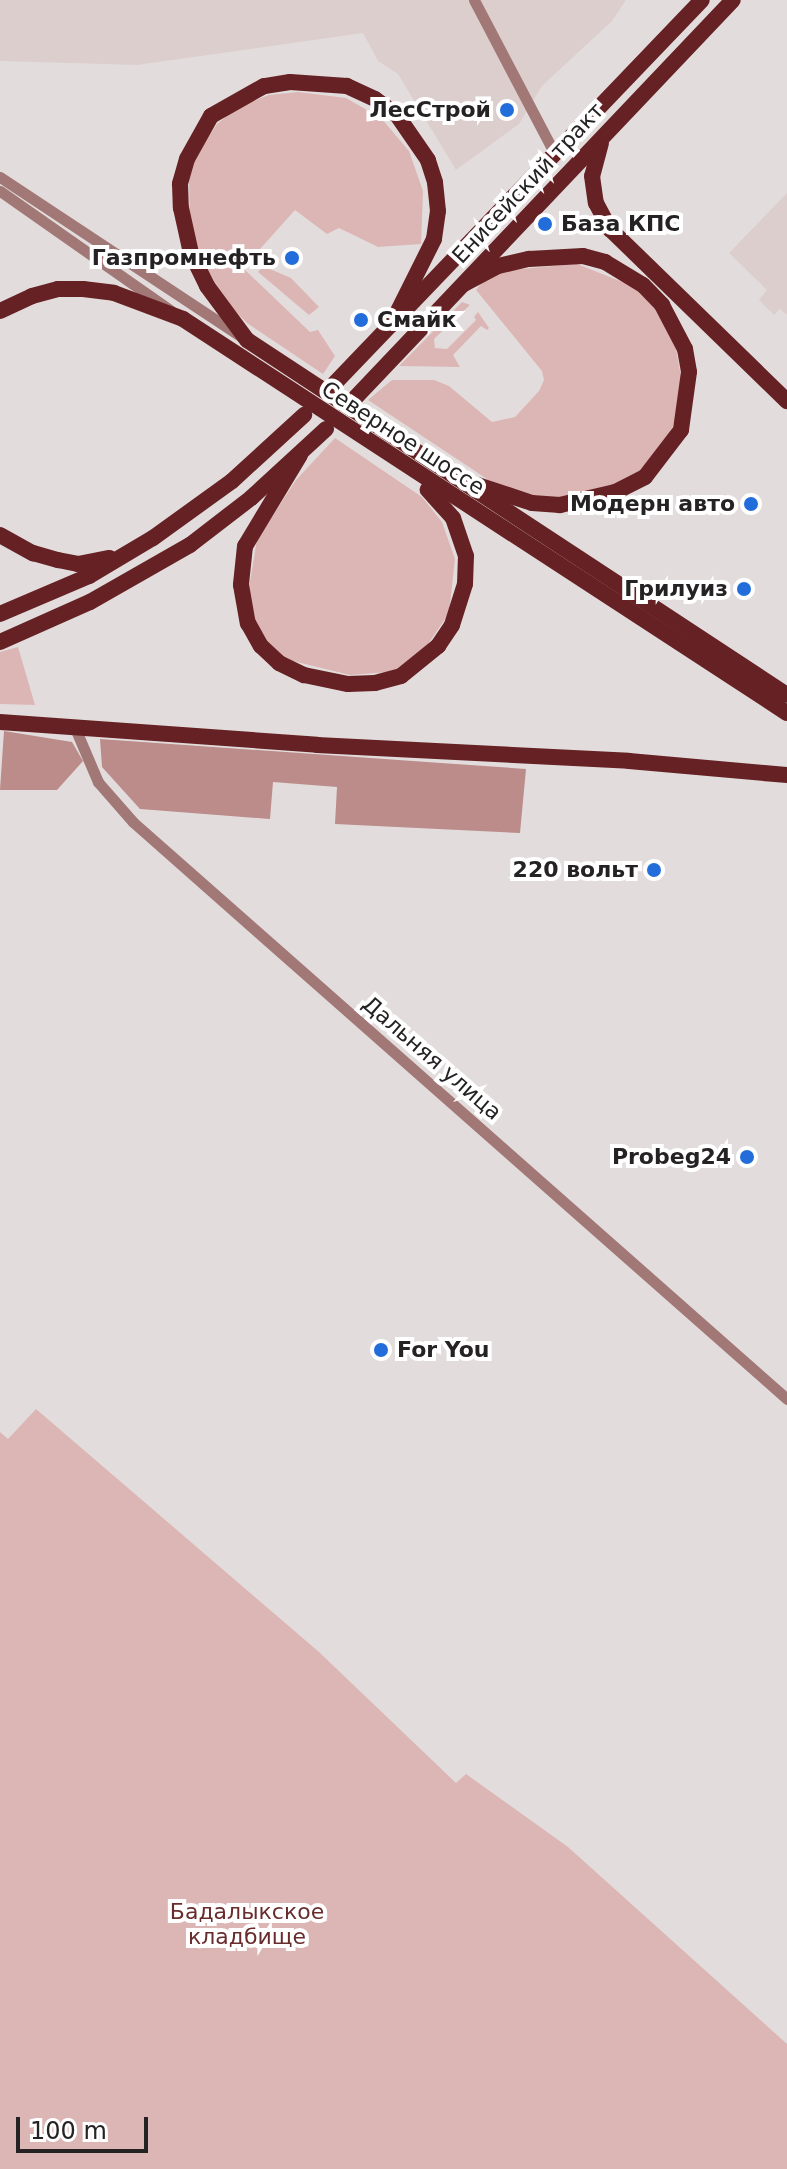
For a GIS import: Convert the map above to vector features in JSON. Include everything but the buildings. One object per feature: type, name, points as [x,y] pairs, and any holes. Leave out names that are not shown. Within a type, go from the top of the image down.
[{"type":"main road","name":"Енисейский тракт","points":[[335,383],[702,0]]},
{"type":"main road","name":"Енисейский тракт","points":[[356,397],[733,0]]},
{"type":"main road","points":[[247,340],[220,307],[191,253],[182,219],[180,184],[198,134],[211,116],[264,86],[290,82],[347,86],[375,99],[397,115],[428,160],[435,182],[438,211],[434,239],[391,325]]},
{"type":"main road","points":[[607,131],[592,169],[596,203],[610,229],[787,401]]},
{"type":"main road","points":[[457,479],[532,503],[560,505],[615,492],[645,477],[681,430],[689,372],[685,349],[662,305],[643,285],[605,262],[583,256],[529,259],[498,266],[464,284]]},
{"type":"main road","points":[[0,311],[32,296],[58,289],[83,289],[114,293],[183,319]]},
{"type":"main road","name":"Северное шоссе","points":[[183,319],[266,376],[379,441],[787,713]]},
{"type":"main road","name":"Северное шоссе","points":[[247,340],[379,441],[457,479],[787,695]]},
{"type":"main road","points":[[0,614],[89,576],[133,550],[232,481],[304,415]]},
{"type":"main road","points":[[0,642],[90,602],[190,545],[300,455],[326,429]]},
{"type":"main road","points":[[300,455],[245,546],[241,585],[248,623],[261,646],[279,663],[304,675],[348,684],[375,683],[401,676],[438,646],[452,625],[465,584],[466,556],[453,518],[441,501],[379,441]]},
{"type":"main road","points":[[0,535],[33,553],[78,564],[96,562],[133,550]]},
{"type":"main road","points":[[0,722],[629,761],[787,775]]},
{"type":"street","points":[[474,0],[555,154]]},
{"type":"street","name":"Северное шоссе","points":[[0,177],[247,340]]},
{"type":"street","name":"Северное шоссе","points":[[0,191],[183,319]]},
{"type":"street","name":"Дальняя улица","points":[[75,728],[98,782],[133,822],[787,1399]]},
{"type":"shaded area","points":[[0,0],[626,0],[612,21],[542,86],[519,124],[456,170],[398,74],[378,61],[363,33],[137,65],[0,61]]},
{"type":"shaded area","points":[[787,193],[787,315],[780,309],[774,315],[759,300],[767,290],[729,253]]},
{"type":"shaded area","points":[[4,731],[72,742],[83,761],[57,790],[0,790]]},
{"type":"shaded area","points":[[100,739],[526,769],[520,833],[335,824],[337,787],[273,782],[270,819],[140,809],[102,767]]},
{"type":"green space","points":[[298,92],[346,98],[381,118],[409,151],[423,191],[421,244],[378,247],[339,228],[327,234],[295,210],[243,268],[310,332],[318,330],[335,356],[323,374],[247,323],[224,300],[210,278],[190,229],[189,179],[196,156],[217,124],[238,107],[269,95]]},
{"type":"green space","points":[[577,264],[630,285],[648,299],[674,337],[681,377],[676,420],[667,438],[640,472],[597,493],[572,499],[517,494],[490,481],[368,400],[392,380],[434,380],[449,386],[492,422],[515,417],[539,391],[544,380],[542,371],[476,290],[484,280],[509,270]]},
{"type":"green space","points":[[263,266],[291,278],[319,307],[309,315],[258,272]]},
{"type":"green space","points":[[462,302],[470,305],[434,339],[435,348],[447,349],[476,320],[474,317],[478,312],[489,328],[487,330],[481,326],[453,355],[460,367],[399,366]]},
{"type":"green space","points":[[335,438],[422,497],[442,522],[455,559],[449,613],[426,647],[404,666],[388,672],[350,675],[293,661],[279,654],[262,636],[251,613],[248,593],[257,540],[296,480]]},
{"type":"green space","points":[[18,647],[35,705],[0,704],[0,652]]},
{"type":"green space","name":"Бадалыкское кладбище","points":[[36,1409],[319,1652],[456,1783],[466,1774],[568,1847],[787,2044],[787,2169],[0,2169],[0,1432],[8,1439]]},
{"type":"place","name":"ЛесСтрой","points":[[507,110]]},
{"type":"place","name":"База КПС","points":[[545,224]]},
{"type":"place","name":"Газпромнефть","points":[[292,258]]},
{"type":"place","name":"Смайк","points":[[361,320]]},
{"type":"place","name":"Модерн авто","points":[[751,504]]},
{"type":"place","name":"Грилуиз","points":[[744,589]]},
{"type":"place","name":"220 вольт","points":[[654,870]]},
{"type":"place","name":"Probeg24","points":[[747,1157]]},
{"type":"place","name":"For You","points":[[381,1350]]}]
